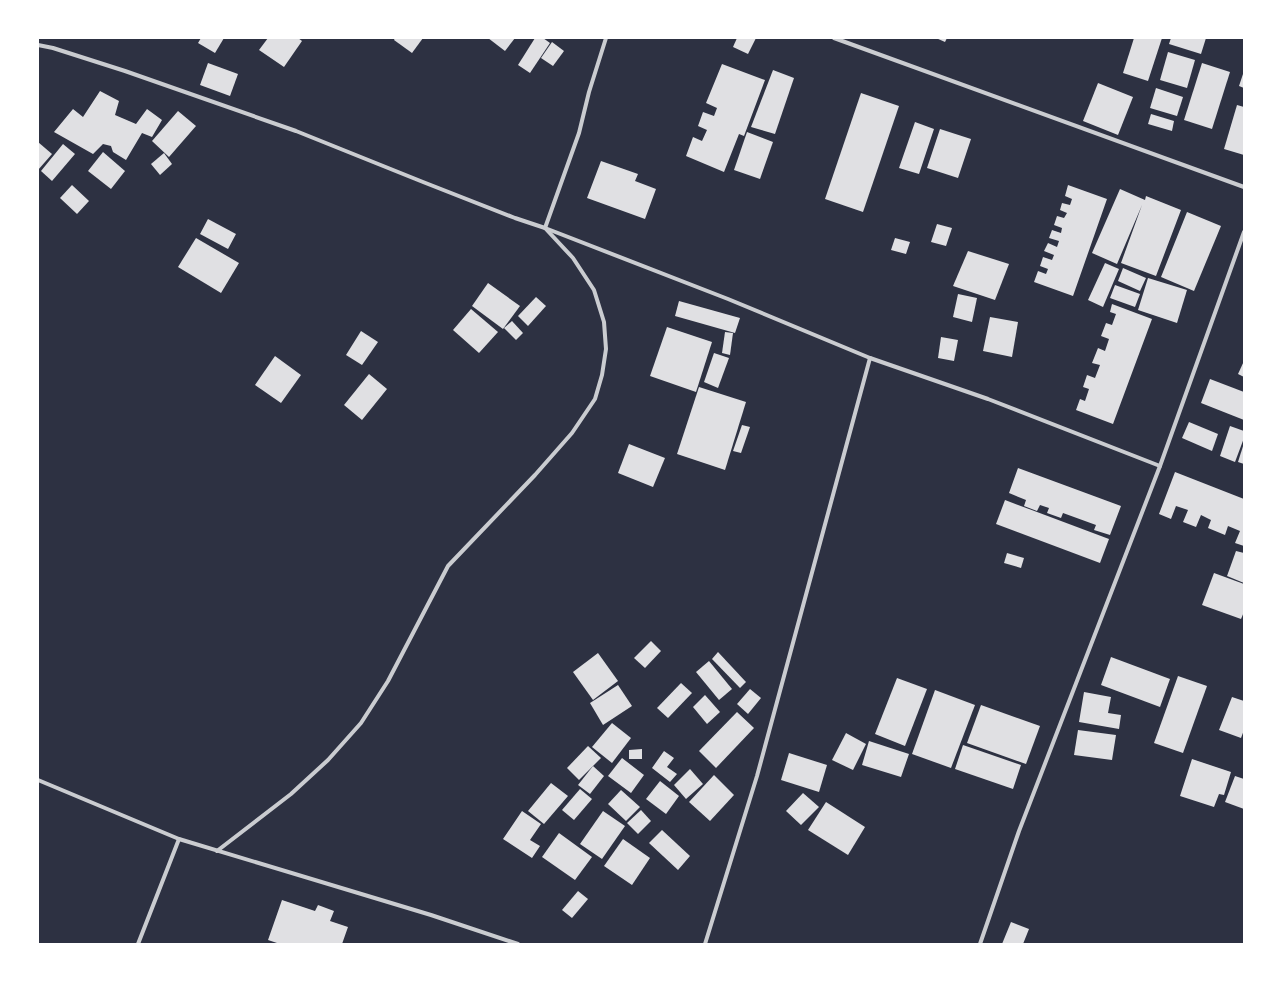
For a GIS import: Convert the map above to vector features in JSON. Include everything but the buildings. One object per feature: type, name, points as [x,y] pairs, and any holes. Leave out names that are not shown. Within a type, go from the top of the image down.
[{"type":"street","points":[[545,228],[577,139],[589,92],[606,38]]},
{"type":"street","points":[[834,38],[1244,187]]},
{"type":"street","points":[[38,45],[53,48],[125,71],[296,131],[728,299],[870,358],[988,399],[1160,466]]},
{"type":"street","points":[[217,851],[291,794],[328,760],[361,723],[388,681],[448,566],[530,480],[572,433],[595,399],[602,375],[606,348],[604,322],[594,290],[572,258],[545,228]]},
{"type":"street","points":[[980,944],[1020,831],[1160,466],[1244,232]]},
{"type":"street","points":[[705,944],[757,776],[870,358]]},
{"type":"street","points":[[38,780],[179,839],[431,915],[518,944]]},
{"type":"street","points":[[138,944],[179,839]]}]
